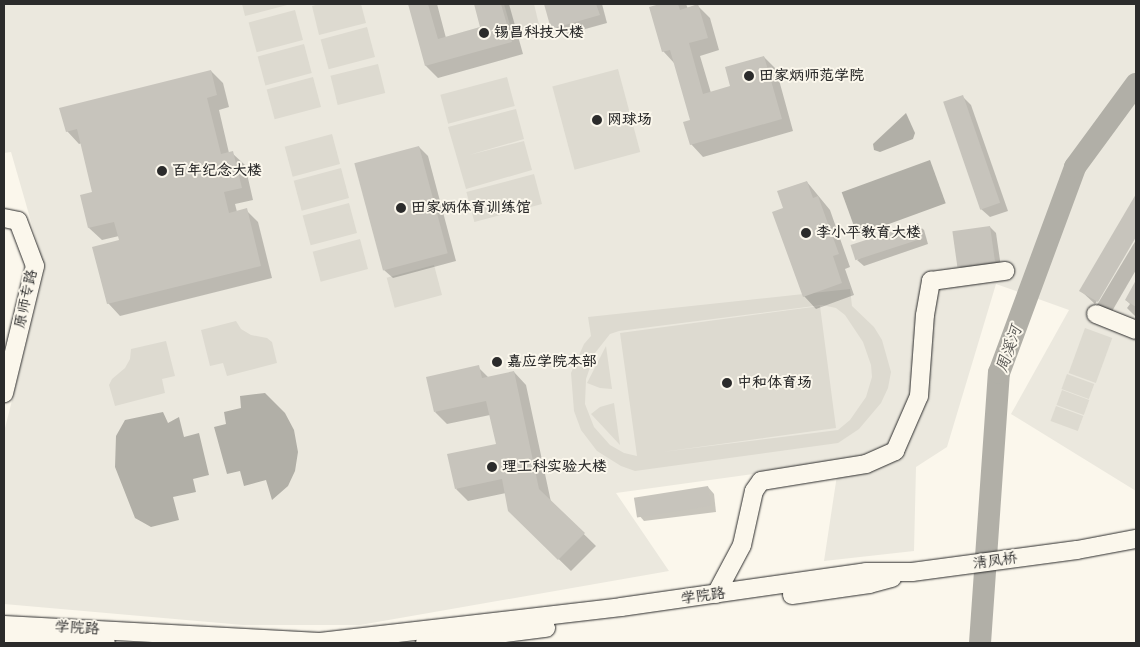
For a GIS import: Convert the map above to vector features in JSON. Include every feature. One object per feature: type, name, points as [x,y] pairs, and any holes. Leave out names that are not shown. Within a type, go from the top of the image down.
[{"type":"street","name":"原师专路","points":[[4,218],[18,221],[35,266],[4,393]]},
{"type":"street","points":[[716,594],[742,545],[754,491],[761,480],[866,464],[896,452],[919,396],[925,315],[931,280],[1005,270]]},
{"type":"street","points":[[1096,314],[1136,330]]},
{"type":"street","name":"清凤桥","points":[[912,572],[1077,550],[1136,539]]},
{"type":"street","name":"学院路","points":[[4,624],[320,642],[621,607],[866,572],[912,572]]},
{"type":"street","name":"学院路","points":[[424,643],[869,584],[912,572]]},
{"type":"street","name":"学院路","points":[[4,638],[106,643]]},
{"type":"shaded area","name":"嘉应学院本部","points":[[4,4],[1136,4],[1136,491],[1011,414],[1069,310],[996,284],[947,447],[916,467],[914,551],[824,561],[839,462],[616,493],[669,571],[360,625],[243,625],[4,604],[4,432],[45,270],[11,152],[4,153]]},
{"type":"shaded area","points":[[242,4],[291,4],[245,16]]},
{"type":"shaded area","points":[[319,4],[361,4],[366,23],[319,35],[312,6]]},
{"type":"shaded area","points":[[504,4],[534,4],[541,33],[514,40]]},
{"type":"shaded area","points":[[295,10],[303,40],[257,52],[249,22]]},
{"type":"shaded area","points":[[367,27],[375,57],[329,69],[321,39]]},
{"type":"shaded area","points":[[304,44],[312,73],[265,85],[258,56]]},
{"type":"shaded area","points":[[378,64],[385,93],[338,105],[330,76]]},
{"type":"shaded area","name":"网球场","points":[[618,69],[640,152],[575,170],[552,87]]},
{"type":"shaded area","points":[[313,77],[321,107],[275,119],[267,89]]},
{"type":"shaded area","points":[[507,77],[515,106],[448,124],[440,95]]},
{"type":"shaded area","points":[[516,109],[524,139],[469,155],[524,141],[532,170],[466,189],[448,127]]},
{"type":"shaded area","points":[[906,113],[915,133],[913,139],[880,152],[874,150],[873,144]]},
{"type":"shaded area","points":[[332,134],[340,164],[293,177],[285,147]]},
{"type":"shaded area","points":[[930,160],[946,203],[857,235],[842,192]]},
{"type":"shaded area","points":[[341,168],[349,198],[302,211],[294,181]]},
{"type":"shaded area","points":[[534,174],[542,204],[474,222],[466,192]]},
{"type":"shaded area","points":[[349,203],[357,233],[311,245],[303,215]]},
{"type":"shaded area","points":[[360,239],[368,269],[321,282],[313,252]]},
{"type":"shaded area","points":[[434,265],[442,295],[395,308],[387,278]]},
{"type":"shaded area","points":[[850,289],[852,306],[874,327],[882,340],[891,372],[888,388],[881,403],[859,429],[838,443],[635,471],[621,466],[597,451],[581,430],[574,411],[571,373],[584,344],[591,336],[588,317]],"holes":[[[822,305],[836,308],[845,315],[863,342],[871,365],[872,377],[866,397],[850,420],[838,430],[662,452],[836,428],[820,306],[620,333],[637,456],[624,453],[610,445],[594,427],[585,404],[586,379],[595,353],[610,334],[619,331]]]},
{"type":"shaded area","points":[[236,321],[241,329],[251,335],[267,338],[272,342],[277,363],[227,376],[223,363],[210,366],[201,330]]},
{"type":"shaded area","points":[[1085,328],[1112,338],[1096,383],[1069,373]]},
{"type":"shaded area","points":[[166,341],[175,376],[162,379],[165,393],[115,406],[109,385],[112,379],[125,368],[130,359],[131,349]]},
{"type":"shaded area","points":[[606,346],[612,389],[600,388],[587,383]]},
{"type":"shaded area","points":[[1067,374],[1094,384],[1089,399],[1062,389]]},
{"type":"shaded area","points":[[1062,390],[1089,400],[1084,415],[1057,405]]},
{"type":"shaded area","points":[[265,393],[285,413],[294,430],[298,452],[295,471],[288,486],[272,500],[266,480],[244,486],[240,471],[227,474],[214,427],[226,424],[224,412],[241,408],[240,396]]},
{"type":"shaded area","points":[[614,403],[620,445],[591,414],[600,407]]},
{"type":"shaded area","points":[[1056,406],[1083,416],[1078,431],[1051,421]]},
{"type":"shaded area","points":[[163,412],[168,423],[179,417],[184,437],[199,433],[209,475],[193,479],[196,492],[173,497],[179,520],[151,527],[135,518],[115,467],[116,436],[125,420]]},
{"type":"building","name":"锡昌科技大楼","points":[[408,4],[428,4],[438,39],[480,27],[474,4],[501,4],[512,42],[425,66]]},
{"type":"building","points":[[544,4],[596,4],[600,15],[551,29]]},
{"type":"building","name":"田家炳师范学院","points":[[660,4],[678,4],[680,10],[698,4],[708,38],[689,43],[703,94],[730,86],[725,67],[764,56],[782,119],[690,145],[683,122],[690,120],[670,50],[662,52],[649,7]]},
{"type":"building","name":"百年纪念大楼","points":[[211,70],[217,95],[207,98],[221,154],[233,151],[242,188],[224,192],[229,213],[247,208],[261,266],[107,304],[92,247],[119,240],[114,222],[88,228],[80,195],[92,192],[77,129],[66,132],[59,108]]},
{"type":"building","points":[[963,95],[1000,203],[980,210],[943,102]]},
{"type":"building","name":"田家炳体育训练馆","points":[[419,146],[448,253],[383,271],[354,163]]},
{"type":"building","name":"李小平教育大楼","points":[[807,181],[813,198],[818,196],[839,254],[833,256],[842,283],[803,297],[772,212],[783,208],[777,191]]},
{"type":"building","points":[[1136,194],[1136,237],[1098,302],[1079,291]]},
{"type":"building","points":[[918,223],[923,238],[855,260],[850,245]]},
{"type":"building","points":[[990,226],[995,262],[957,267],[952,231]]},
{"type":"building","points":[[1136,280],[1136,307],[1125,300]]},
{"type":"building","name":"理工科实验大楼","points":[[479,365],[482,378],[514,371],[539,489],[585,533],[558,560],[508,511],[502,479],[455,489],[447,454],[496,444],[486,401],[434,412],[426,377]]},
{"type":"building","points":[[708,486],[711,506],[637,517],[634,498]]},
{"type":"waterway","name":"周溪河","points":[[980,643],[999,373],[1075,167],[1136,84]]},
{"type":"place","name":"锡昌科技大楼","points":[[484,33]]},
{"type":"place","name":"田家炳师范学院","points":[[749,76]]},
{"type":"place","name":"网球场","points":[[597,120]]},
{"type":"place","name":"百年纪念大楼","points":[[162,171]]},
{"type":"place","name":"田家炳体育训练馆","points":[[401,208]]},
{"type":"place","name":"李小平教育大楼","points":[[806,233]]},
{"type":"place","name":"嘉应学院本部","points":[[497,362]]},
{"type":"place","name":"中和体育场","points":[[727,383]]},
{"type":"place","name":"理工科实验大楼","points":[[492,467]]}]
